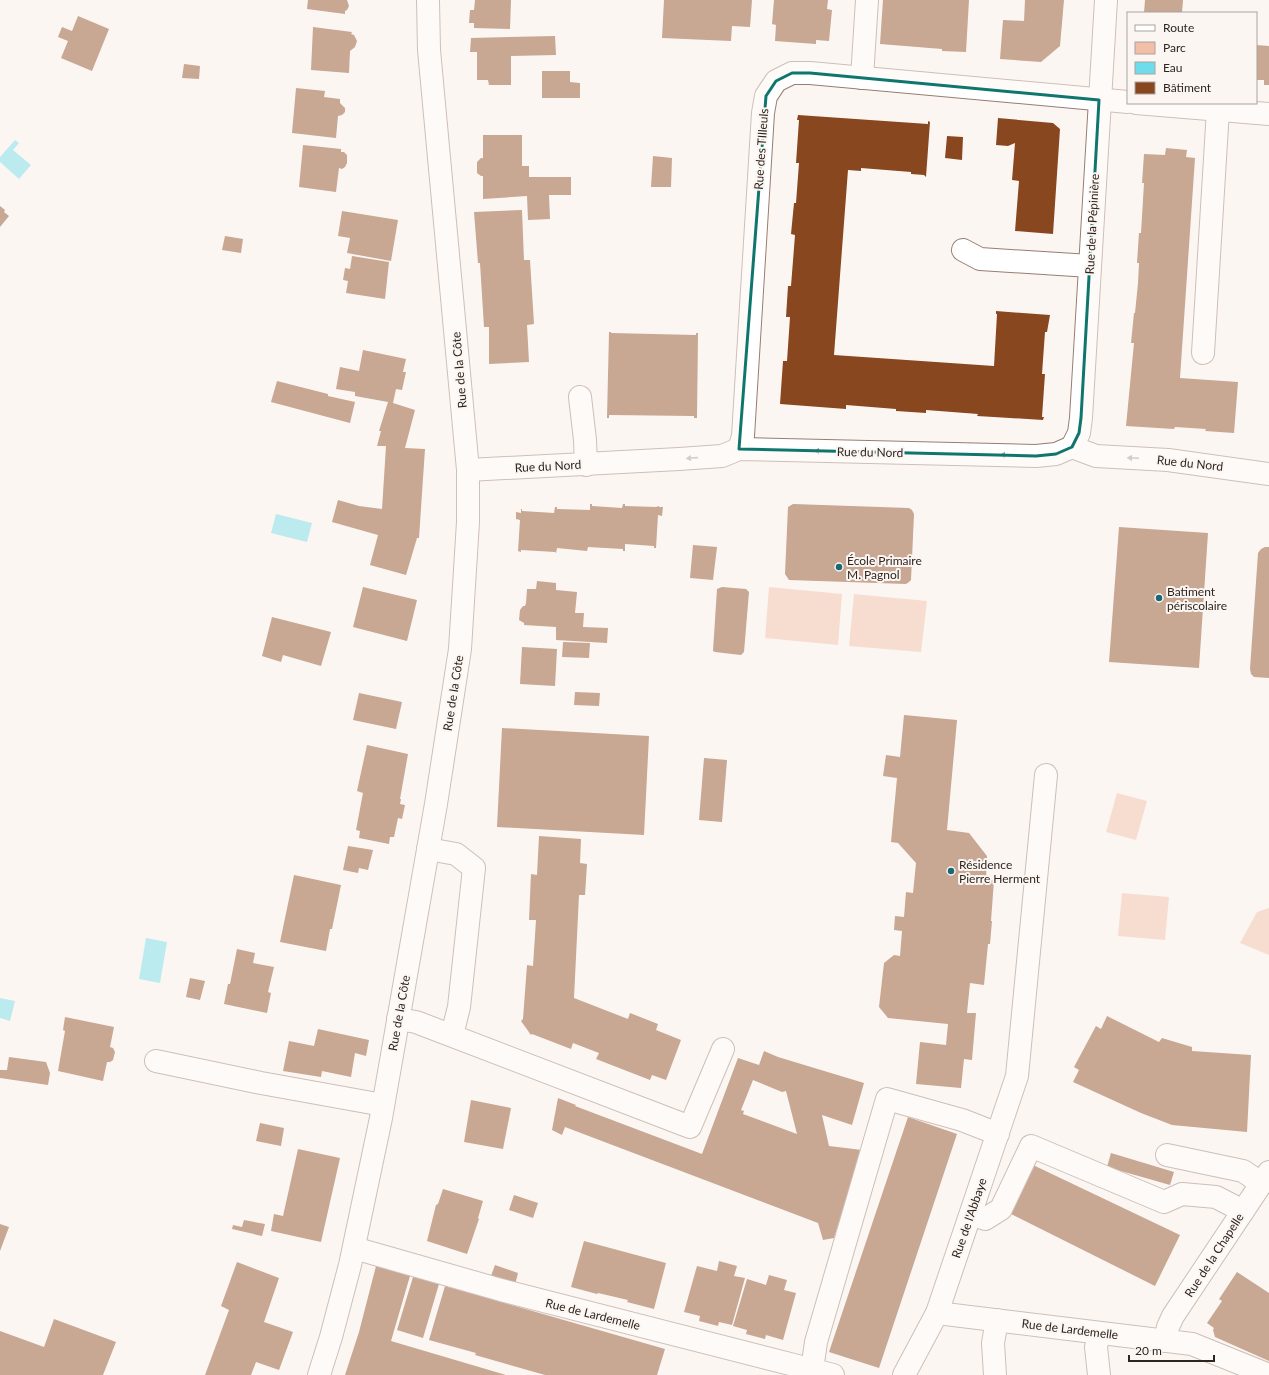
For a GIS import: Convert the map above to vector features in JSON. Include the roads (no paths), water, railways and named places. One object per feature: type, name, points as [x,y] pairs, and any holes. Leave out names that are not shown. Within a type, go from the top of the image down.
[{"type":"street","name":"Rue de la Côte","points":[[319,1375],[331,1337],[354,1248],[383,1105],[428,849],[460,649],[469,507],[468,470],[429,50],[428,0]]},
{"type":"street","points":[[862,78],[867,0]]},
{"type":"street","name":"Rue de la Pépinière","points":[[1072,447],[1079,433],[1081,418],[1106,0]]},
{"type":"street","name":"Rue des TIlleuls","points":[[739,449],[743,436],[763,113],[766,96],[776,81],[792,73],[1127,102]]},
{"type":"street","points":[[1148,104],[1269,114]]},
{"type":"street","points":[[1203,353],[1218,110]]},
{"type":"street","points":[[963,250],[980,258],[1090,266]]},
{"type":"street","points":[[580,397],[585,440],[586,465]]},
{"type":"street","name":"Rue du Nord","points":[[468,470],[586,465],[722,456],[739,449],[1036,456],[1056,454],[1072,447],[1096,456],[1168,460],[1269,474]]},
{"type":"street","name":"Rue de l'Abbaye","points":[[937,1313],[1017,1076],[1046,775]]},
{"type":"street","points":[[428,849],[456,854],[474,868],[459,1007],[452,1035]]},
{"type":"street","points":[[398,1019],[416,1022],[452,1035],[690,1126],[722,1049]]},
{"type":"street","points":[[156,1061],[261,1083],[383,1105]]},
{"type":"street","points":[[812,1370],[816,1342],[887,1099],[1000,1129]]},
{"type":"street","points":[[971,1214],[985,1219],[1001,1209],[1031,1146],[1164,1202],[1182,1194],[1216,1197],[1243,1211]]},
{"type":"street","points":[[1167,1155],[1243,1171],[1265,1178]]},
{"type":"street","name":"Rue de la Chapelle","points":[[1165,1341],[1168,1327],[1173,1316],[1265,1178]]},
{"type":"street","name":"Rue de Lardemelle","points":[[354,1248],[501,1290],[833,1375]]},
{"type":"street","points":[[904,1375],[937,1313]]},
{"type":"street","name":"Rue de Lardemelle","points":[[937,1313],[1192,1344],[1269,1375]]},
{"type":"street","points":[[995,1375],[993,1343],[997,1320]]},
{"type":"street","points":[[1099,1333],[1096,1347],[1099,1375]]},
{"type":"water","points":[[15,140],[19,143],[13,150],[31,165],[19,179],[0,162],[0,157]]},
{"type":"water","points":[[276,514],[312,523],[307,542],[271,533]]},
{"type":"water","points":[[146,938],[167,942],[160,983],[139,979]]},
{"type":"water","points":[[0,998],[15,1001],[10,1021],[0,1018]]},
{"type":"place","name":"École Primaire M. Pagnol","points":[[839,567]]},
{"type":"place","name":"Batiment périscolaire","points":[[1159,598]]},
{"type":"place","name":"Résidence Pierre Herment","points":[[951,871]]}]
